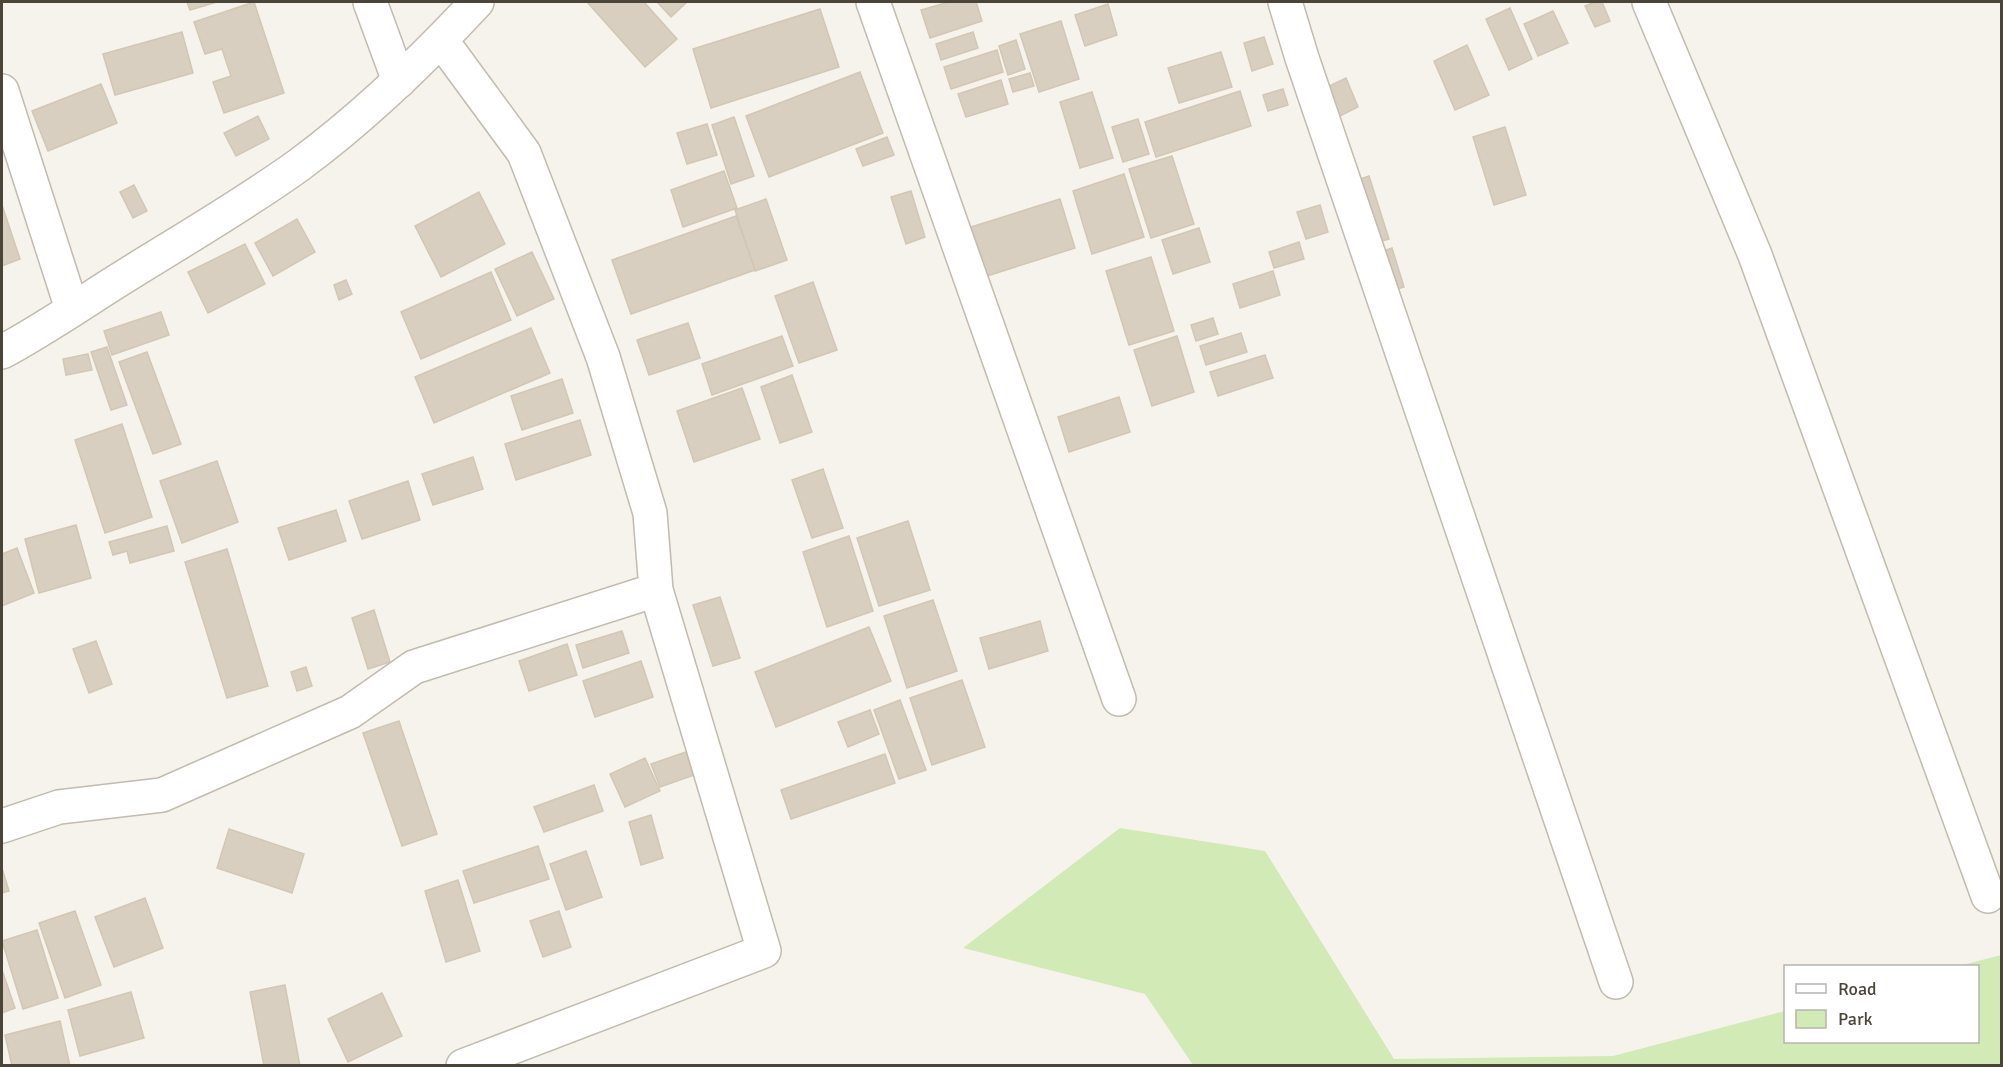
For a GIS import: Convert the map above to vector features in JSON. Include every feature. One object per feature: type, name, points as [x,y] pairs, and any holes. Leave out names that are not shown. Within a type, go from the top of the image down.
[{"type":"street","points":[[370,2],[399,81]]},
{"type":"street","points":[[2,352],[32,336],[299,165],[399,81],[477,2]]},
{"type":"street","points":[[873,2],[1119,699]]},
{"type":"street","points":[[1285,2],[1309,81],[1616,982]]},
{"type":"street","points":[[1649,2],[1755,255],[1988,896]]},
{"type":"street","points":[[441,40],[524,153],[603,357],[650,513],[656,590],[764,951],[463,1065]]},
{"type":"street","points":[[2,91],[72,309]]},
{"type":"street","points":[[2,826],[59,807],[162,795],[350,712],[414,667],[656,590]]},
{"type":"green space","points":[[1120,828],[1265,851],[1394,1059],[1613,1056],[1784,1011],[1784,1043],[1979,1043],[1979,965],[1963,965],[2001,955],[2001,1065],[1193,1065],[1145,994],[963,948]]},
{"type":"building","points":[[187,2],[217,2],[190,10]]},
{"type":"building","points":[[254,2],[284,93],[224,113],[213,82],[231,76],[222,49],[205,54],[194,22]]},
{"type":"building","points":[[587,2],[644,2],[677,39],[645,67]]},
{"type":"building","points":[[657,2],[687,2],[671,17]]},
{"type":"building","points":[[949,2],[976,2],[982,21],[930,38],[921,10]]},
{"type":"building","points":[[1602,2],[1610,21],[1595,27],[1585,6]]},
{"type":"building","points":[[1108,4],[1117,35],[1085,46],[1075,15]]},
{"type":"building","points":[[1510,8],[1532,59],[1509,70],[1486,19]]},
{"type":"building","points":[[820,9],[839,67],[711,108],[693,49]]},
{"type":"building","points":[[1553,11],[1568,43],[1538,56],[1524,24]]},
{"type":"building","points":[[1061,21],[1079,79],[1039,92],[1020,34]]},
{"type":"building","points":[[182,32],[193,73],[115,95],[103,54]]},
{"type":"building","points":[[973,32],[978,48],[941,60],[936,44]]},
{"type":"building","points":[[1264,37],[1273,64],[1252,71],[1244,43]]},
{"type":"building","points":[[1016,40],[1025,69],[1008,75],[999,46]]},
{"type":"building","points":[[1467,45],[1489,95],[1455,110],[1434,61]]},
{"type":"building","points":[[997,50],[1003,72],[951,89],[944,67]]},
{"type":"building","points":[[1221,52],[1232,87],[1179,103],[1168,68]]},
{"type":"building","points":[[860,72],[883,133],[769,177],[746,116]]},
{"type":"building","points":[[1030,73],[1034,86],[1013,92],[1009,79]]},
{"type":"building","points":[[1346,78],[1358,107],[1340,116],[1327,87]]},
{"type":"building","points":[[1001,80],[1008,104],[966,117],[958,94]]},
{"type":"building","points":[[101,84],[117,123],[48,151],[32,111]]},
{"type":"building","points":[[1283,89],[1288,105],[1268,111],[1263,95]]},
{"type":"building","points":[[1240,91],[1251,126],[1156,157],[1145,122]]},
{"type":"building","points":[[1092,92],[1113,158],[1080,168],[1060,102]]},
{"type":"building","points":[[258,116],[269,139],[236,156],[224,133]]},
{"type":"building","points":[[734,117],[754,176],[731,184],[712,125]]},
{"type":"building","points":[[1138,119],[1149,154],[1123,162],[1112,127]]},
{"type":"building","points":[[707,124],[717,155],[687,164],[677,133]]},
{"type":"building","points":[[1505,127],[1526,195],[1494,205],[1473,137]]},
{"type":"building","points":[[887,137],[894,155],[863,166],[856,149]]},
{"type":"building","points":[[1172,156],[1194,224],[1151,238],[1129,169]]},
{"type":"building","points":[[724,171],[737,208],[683,227],[671,190]]},
{"type":"building","points":[[1124,174],[1144,237],[1092,254],[1073,191]]},
{"type":"building","points":[[1369,176],[1389,239],[1368,245],[1349,183]]},
{"type":"building","points":[[134,185],[147,211],[133,218],[120,192]]},
{"type":"building","points":[[911,191],[925,237],[906,244],[891,197]]},
{"type":"building","points":[[479,192],[505,244],[441,277],[415,226]]},
{"type":"building","points":[[766,199],[787,260],[755,271],[735,210]]},
{"type":"building","points":[[1060,199],[1075,248],[987,276],[971,227]]},
{"type":"building","points":[[2,205],[20,259],[2,266]]},
{"type":"building","points":[[1320,205],[1328,232],[1306,239],[1297,212]]},
{"type":"building","points":[[736,216],[755,270],[631,314],[612,260]]},
{"type":"building","points":[[297,219],[315,252],[273,276],[255,243]]},
{"type":"building","points":[[1199,228],[1210,262],[1173,274],[1162,240]]},
{"type":"building","points":[[1299,242],[1304,259],[1274,268],[1269,252]]},
{"type":"building","points":[[245,244],[265,284],[208,313],[188,272]]},
{"type":"building","points":[[1392,248],[1404,287],[1387,292],[1375,254]]},
{"type":"building","points":[[532,252],[554,299],[517,316],[495,269]]},
{"type":"building","points":[[1151,257],[1174,331],[1129,345],[1106,271]]},
{"type":"building","points":[[1273,271],[1280,295],[1240,308],[1233,284]]},
{"type":"building","points":[[491,272],[511,320],[421,359],[401,312]]},
{"type":"building","points":[[346,280],[352,294],[339,300],[334,285]]},
{"type":"building","points":[[813,282],[837,350],[799,363],[775,296]]},
{"type":"building","points":[[161,312],[169,335],[112,355],[104,331]]},
{"type":"building","points":[[1213,318],[1218,334],[1196,341],[1191,325]]},
{"type":"building","points":[[688,323],[700,358],[649,375],[637,340]]},
{"type":"building","points":[[531,328],[550,373],[434,423],[415,377]]},
{"type":"building","points":[[1241,333],[1247,352],[1206,365],[1200,346]]},
{"type":"building","points":[[782,336],[793,366],[712,395],[702,364]]},
{"type":"building","points":[[1177,336],[1194,392],[1152,406],[1134,350]]},
{"type":"building","points":[[107,347],[127,405],[111,410],[91,352]]},
{"type":"building","points":[[147,352],[181,444],[153,454],[119,362]]},
{"type":"building","points":[[88,354],[92,370],[66,375],[63,359]]},
{"type":"building","points":[[1265,355],[1273,378],[1218,396],[1210,372]]},
{"type":"building","points":[[792,375],[812,432],[780,443],[761,387]]},
{"type":"building","points":[[562,379],[573,413],[522,430],[511,396]]},
{"type":"building","points":[[742,388],[760,439],[694,462],[677,411]]},
{"type":"building","points":[[1119,397],[1130,432],[1069,452],[1058,417]]},
{"type":"building","points":[[580,420],[591,455],[516,480],[505,444]]},
{"type":"building","points":[[122,424],[152,517],[105,533],[75,440]]},
{"type":"building","points":[[473,457],[483,489],[433,505],[422,474]]},
{"type":"building","points":[[217,461],[238,522],[182,543],[160,481]]},
{"type":"building","points":[[823,469],[843,528],[812,538],[792,480]]},
{"type":"building","points":[[408,481],[420,520],[362,539],[349,501]]},
{"type":"building","points":[[336,510],[346,541],[289,560],[278,528]]},
{"type":"building","points":[[908,521],[930,590],[879,606],[857,538]]},
{"type":"building","points":[[76,525],[91,578],[39,593],[25,539]]},
{"type":"building","points":[[167,526],[174,551],[130,563],[127,551],[113,555],[109,542]]},
{"type":"building","points":[[849,536],[873,611],[827,627],[803,552]]},
{"type":"building","points":[[17,548],[34,593],[2,606],[2,554]]},
{"type":"building","points":[[227,549],[268,686],[227,698],[185,562]]},
{"type":"building","points":[[720,597],[740,658],[713,666],[693,605]]},
{"type":"building","points":[[933,600],[957,671],[907,688],[884,616]]},
{"type":"building","points":[[374,610],[390,662],[368,669],[352,618]]},
{"type":"building","points":[[1040,621],[1048,651],[989,669],[980,638]]},
{"type":"building","points":[[869,627],[891,681],[776,727],[755,672]]},
{"type":"building","points":[[622,631],[629,653],[583,668],[576,645]]},
{"type":"building","points":[[96,641],[112,684],[89,693],[73,649]]},
{"type":"building","points":[[567,644],[577,675],[529,691],[519,661]]},
{"type":"building","points":[[641,661],[653,697],[595,717],[583,681]]},
{"type":"building","points":[[306,667],[312,686],[297,691],[291,672]]},
{"type":"building","points":[[962,680],[985,747],[932,765],[910,698]]},
{"type":"building","points":[[900,700],[926,770],[899,779],[874,710]]},
{"type":"building","points":[[870,710],[879,734],[848,747],[838,722]]},
{"type":"building","points":[[399,721],[437,834],[402,846],[363,733]]},
{"type":"building","points":[[686,752],[694,775],[660,787],[651,764]]},
{"type":"building","points":[[885,754],[895,783],[791,819],[781,790]]},
{"type":"building","points":[[645,758],[660,791],[625,807],[610,774]]},
{"type":"building","points":[[594,785],[603,811],[544,832],[534,807]]},
{"type":"building","points":[[651,815],[663,858],[641,865],[629,822]]},
{"type":"building","points":[[229,829],[304,854],[292,893],[217,868]]},
{"type":"building","points":[[538,846],[549,879],[474,903],[463,871]]},
{"type":"building","points":[[586,851],[602,897],[566,910],[550,864]]},
{"type":"building","points":[[2,868],[9,891],[2,893]]},
{"type":"building","points":[[458,880],[480,951],[446,962],[425,891]]},
{"type":"building","points":[[145,898],[163,948],[114,967],[95,917]]},
{"type":"building","points":[[75,911],[101,985],[65,998],[39,923]]},
{"type":"building","points":[[559,911],[571,947],[543,957],[530,921]]},
{"type":"building","points":[[37,930],[58,998],[23,1009],[2,941]]},
{"type":"building","points":[[2,970],[15,1008],[2,1013]]},
{"type":"building","points":[[285,985],[300,1066],[264,1066],[250,992]]},
{"type":"building","points":[[131,992],[144,1038],[80,1056],[68,1010]]},
{"type":"building","points":[[382,993],[402,1036],[348,1062],[328,1019]]},
{"type":"building","points":[[60,1021],[70,1066],[12,1066],[5,1035]]}]
